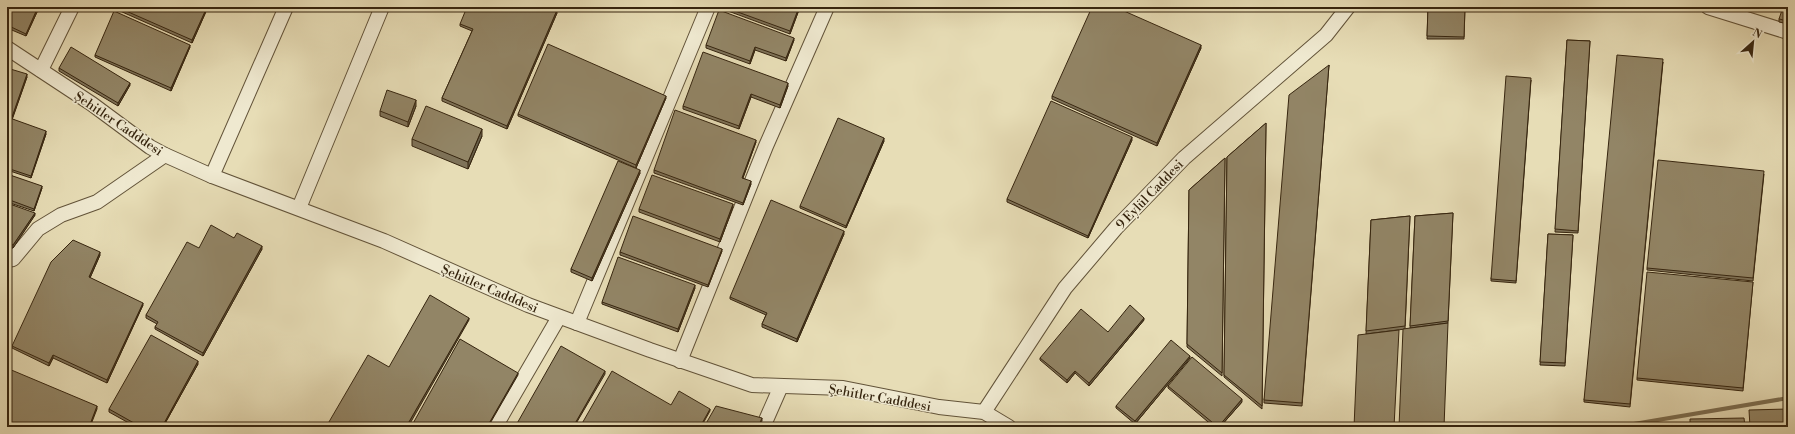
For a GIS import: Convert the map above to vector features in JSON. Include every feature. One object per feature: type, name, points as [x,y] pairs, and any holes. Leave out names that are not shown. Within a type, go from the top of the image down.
[{"type":"street","points":[[42,70],[72,7]]},
{"type":"street","points":[[212,176],[286,7]]},
{"type":"street","points":[[299,208],[382,7]]},
{"type":"street","points":[[577,323],[708,7]]},
{"type":"street","points":[[680,361],[766,146],[827,7]]},
{"type":"street","name":"9 Eylül Caddesi","points":[[984,412],[1065,288],[1116,228],[1184,158],[1326,35],[1348,7]]},
{"type":"street","points":[[1708,7],[1788,32]]},
{"type":"street","name":"Şehitler Cadddesi","points":[[7,48],[92,104],[150,147],[165,155],[212,176],[384,241],[528,305],[559,317],[680,361],[752,385],[843,388],[938,406],[984,412],[1009,427]]},
{"type":"street","points":[[7,260],[13,259],[38,229],[61,215],[97,202],[165,155]]},
{"type":"street","points":[[495,427],[559,317]]},
{"type":"street","points":[[763,427],[781,386]]},
{"type":"building","points":[[7,7],[32,7],[37,9],[26,34],[7,25]]},
{"type":"building","points":[[117,7],[207,7],[192,40]]},
{"type":"building","points":[[467,7],[550,7],[557,10],[507,126],[442,98],[473,29],[460,24]]},
{"type":"building","points":[[724,7],[799,7],[790,31]]},
{"type":"building","points":[[1092,7],[1115,7],[1201,45],[1157,143],[1052,96]]},
{"type":"building","points":[[1428,7],[1465,7],[1464,37],[1427,36]]},
{"type":"building","points":[[1783,7],[1788,7],[1788,21],[1779,19]]},
{"type":"building","points":[[719,10],[794,38],[786,58],[755,47],[750,61],[706,45]]},
{"type":"building","points":[[114,11],[190,45],[171,88],[95,55]]},
{"type":"building","points":[[1567,40],[1590,41],[1578,231],[1555,229]]},
{"type":"building","points":[[548,44],[666,96],[636,165],[518,114]]},
{"type":"building","points":[[71,47],[130,83],[118,103],[59,68]]},
{"type":"building","points":[[703,52],[788,83],[780,105],[751,94],[739,126],[683,106]]},
{"type":"building","points":[[1617,55],[1663,59],[1630,404],[1584,400]]},
{"type":"building","points":[[1329,65],[1302,403],[1264,400],[1289,95]]},
{"type":"building","points":[[7,68],[27,74],[12,117],[7,115]]},
{"type":"building","points":[[1506,76],[1531,78],[1516,281],[1491,279]]},
{"type":"building","points":[[387,90],[416,100],[408,122],[380,111]]},
{"type":"building","points":[[1051,101],[1132,137],[1088,236],[1007,199]]},
{"type":"building","points":[[426,106],[482,129],[468,162],[412,139]]},
{"type":"building","points":[[675,110],[756,140],[742,178],[751,181],[743,203],[654,170]]},
{"type":"building","points":[[7,117],[46,131],[31,176],[7,168]]},
{"type":"building","points":[[838,118],[884,138],[846,226],[800,206]]},
{"type":"building","points":[[1266,123],[1262,406],[1224,375],[1227,157]]},
{"type":"building","points":[[1225,158],[1222,373],[1187,344],[1189,190]]},
{"type":"building","points":[[1658,160],[1764,171],[1753,278],[1647,268]]},
{"type":"building","points":[[618,161],[640,170],[592,278],[571,269]]},
{"type":"building","points":[[7,174],[42,186],[34,209],[7,199]]},
{"type":"building","points":[[652,175],[733,204],[720,239],[639,209]]},
{"type":"building","points":[[771,200],[844,231],[797,339],[762,324],[767,313],[730,297]]},
{"type":"building","points":[[7,203],[35,213],[13,245],[7,243]]},
{"type":"building","points":[[1453,213],[1448,321],[1410,326],[1415,216]]},
{"type":"building","points":[[633,216],[722,249],[708,285],[620,252]]},
{"type":"building","points":[[1410,216],[1405,326],[1366,331],[1371,220]]},
{"type":"building","points":[[211,225],[234,238],[237,233],[262,246],[203,353],[155,327],[158,322],[146,315],[187,242],[199,248]]},
{"type":"building","points":[[1548,234],[1573,235],[1565,363],[1540,362]]},
{"type":"building","points":[[73,240],[100,252],[89,277],[143,303],[107,380],[53,355],[49,363],[12,346],[51,262]]},
{"type":"building","points":[[618,257],[695,285],[678,329],[602,302]]},
{"type":"building","points":[[1647,272],[1753,282],[1743,388],[1637,378]]},
{"type":"building","points":[[430,295],[469,318],[406,427],[326,427],[368,355],[389,367]]},
{"type":"building","points":[[1130,305],[1144,318],[1089,383],[1075,371],[1067,380],[1040,358],[1081,309],[1108,332]]},
{"type":"building","points":[[1448,323],[1444,427],[1399,427],[1403,329]]},
{"type":"building","points":[[1399,330],[1394,427],[1354,427],[1358,335]]},
{"type":"building","points":[[151,335],[198,361],[162,427],[141,427],[109,409]]},
{"type":"building","points":[[460,339],[518,373],[487,427],[411,427]]},
{"type":"building","points":[[1171,340],[1190,356],[1135,421],[1116,406]]},
{"type":"building","points":[[561,346],[605,371],[573,427],[515,427]]},
{"type":"building","points":[[1192,357],[1242,399],[1218,427],[1168,386]]},
{"type":"building","points":[[9,369],[97,406],[89,427],[7,427],[7,375]]},
{"type":"building","points":[[612,371],[671,405],[679,391],[710,409],[700,427],[580,427]]},
{"type":"building","points":[[716,406],[762,418],[758,427],[704,427]]},
{"type":"building","points":[[1788,409],[1788,427],[1750,427],[1749,410]]},
{"type":"building","points":[[1744,418],[1745,427],[1690,427],[1690,419]]},
{"type":"waterway","points":[[1616,427],[1788,398]]}]
